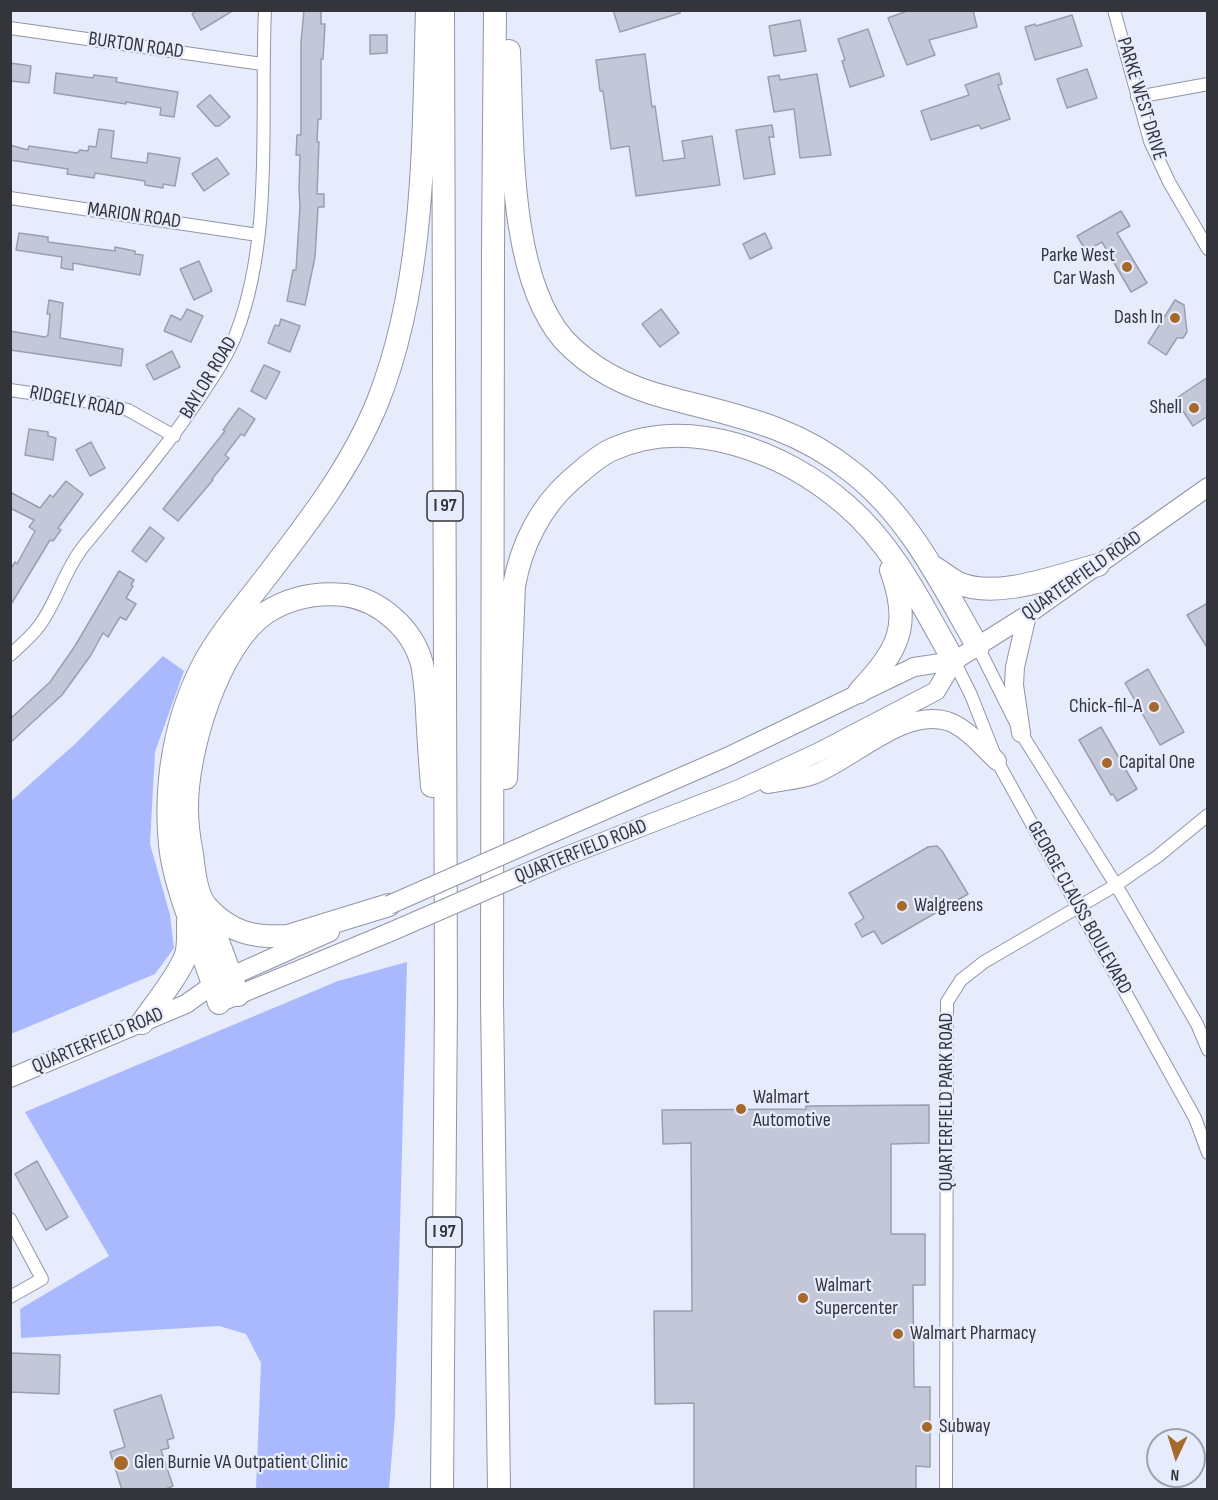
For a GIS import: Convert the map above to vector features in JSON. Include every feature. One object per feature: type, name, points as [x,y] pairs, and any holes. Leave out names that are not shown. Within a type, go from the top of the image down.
[{"type":"highway","points":[[225,990],[196,906],[171,848],[168,810],[171,770],[179,729],[190,693],[205,662],[228,626],[336,482],[359,444],[393,360],[403,321],[418,213],[427,10]]},
{"type":"highway","name":"I 97","points":[[442,1490],[446,1002],[443,10]]},
{"type":"highway","points":[[495,10],[492,1001],[501,1490]]},
{"type":"highway","points":[[507,10],[513,155],[523,245],[533,281],[545,311],[563,339],[588,362],[615,379],[648,393],[759,421],[792,434],[852,471],[876,492],[903,522],[931,565],[978,647]]},
{"type":"highway","points":[[492,1001],[510,715],[514,586],[518,566],[529,536],[544,510],[563,487],[587,466],[609,451],[632,443],[654,437],[676,436],[712,439],[773,458],[812,479],[846,505],[880,540],[954,661]]},
{"type":"highway","points":[[859,692],[884,666],[898,638],[901,623],[898,589],[880,540]]},
{"type":"highway","points":[[931,565],[958,583],[993,588],[1011,587],[1098,565]]},
{"type":"highway","points":[[142,1023],[180,967],[186,954],[196,906],[196,880],[187,808],[190,772],[197,733],[221,669],[251,626],[265,613],[308,595],[330,593],[354,597],[378,607],[398,622],[412,639],[422,663],[446,1002]]},
{"type":"highway","points":[[196,906],[243,933],[271,937],[288,936],[389,905]]},
{"type":"highway","points":[[433,1490],[443,1461]]},
{"type":"main road","name":"QUARTERFIELD ROAD","points":[[225,990],[389,905],[727,757],[914,667],[954,661],[1027,615],[1208,487]]},
{"type":"main road","points":[[1022,733],[1014,685],[1027,615]]},
{"type":"main road","name":"QUARTERFIELD ROAD","points":[[10,1078],[186,1004],[388,933],[556,860],[737,790],[817,753],[936,691],[954,661]]},
{"type":"main road","points":[[737,790],[813,775],[915,720],[934,719],[948,722],[963,730],[997,761]]},
{"type":"street","name":"BAYLOR ROAD","points":[[10,656],[39,626],[78,554],[174,435],[222,363],[235,336],[251,280],[262,195],[262,64],[265,10]]},
{"type":"street","name":"PARKE WEST DRIVE","points":[[1114,10],[1150,141],[1169,182],[1208,249]]},
{"type":"street","name":"BURTON ROAD","points":[[10,28],[262,64]]},
{"type":"street","points":[[1137,97],[1208,84]]},
{"type":"street","name":"MARION ROAD","points":[[10,198],[258,235]]},
{"type":"street","name":"RIDGELY ROAD","points":[[10,390],[104,404],[128,410],[174,435]]},
{"type":"street","name":"GEORGE CLAUSS BOULEVARD","points":[[978,647],[1022,733],[1116,885],[1197,1024],[1208,1050]]},
{"type":"street","name":"GEORGE CLAUSS BOULEVARD","points":[[954,661],[971,694],[997,761],[1195,1118],[1208,1153]]},
{"type":"street","name":"QUARTERFIELD PARK ROAD","points":[[946,1490],[947,1002],[961,980],[984,962],[1078,905],[1116,885],[1158,856],[1208,815]]},
{"type":"street","points":[[10,1219],[42,1280],[10,1297]]},
{"type":"shaded area","points":[[163,656],[184,671],[155,752],[150,844],[170,915],[174,948],[155,974],[11,1034],[11,801],[75,744]]},
{"type":"shaded area","points":[[407,962],[395,1416],[389,1489],[256,1489],[261,1363],[246,1334],[219,1326],[21,1338],[20,1309],[109,1256],[25,1112],[338,981]]},
{"type":"building","points":[[198,10],[234,10],[201,30],[192,14]]},
{"type":"building","points":[[304,10],[321,10],[321,24],[325,24],[323,59],[321,59],[321,119],[318,119],[317,142],[319,142],[317,194],[324,194],[324,207],[318,207],[315,257],[305,305],[287,301],[293,270],[296,270],[300,207],[300,155],[296,155],[297,135],[301,135],[301,43]]},
{"type":"building","points":[[613,10],[680,10],[680,13],[620,32]]},
{"type":"building","points":[[910,10],[973,10],[977,27],[929,40],[935,55],[907,65],[888,18]]},
{"type":"building","points":[[1072,15],[1082,46],[1035,60],[1025,27]]},
{"type":"building","points":[[800,20],[806,51],[774,56],[769,26]]},
{"type":"building","points":[[868,29],[884,76],[850,87],[838,39]]},
{"type":"building","points":[[370,35],[387,35],[387,53],[370,54]]},
{"type":"building","points":[[645,54],[652,107],[655,106],[663,161],[685,158],[682,141],[712,136],[720,185],[636,196],[629,146],[611,149],[596,60]]},
{"type":"building","points":[[10,63],[31,66],[29,83],[10,81]]},
{"type":"building","points":[[1087,69],[1097,98],[1067,108],[1057,79]]},
{"type":"building","points":[[56,73],[93,78],[94,75],[117,78],[116,82],[178,92],[174,117],[160,115],[161,108],[54,93]]},
{"type":"building","points":[[999,73],[1002,84],[998,85],[1010,119],[981,129],[979,125],[931,140],[921,111],[969,95],[965,85]]},
{"type":"building","points":[[817,74],[831,155],[800,158],[794,109],[774,112],[768,77],[779,75],[780,80]]},
{"type":"building","points":[[210,95],[230,117],[219,126],[215,126],[197,106]]},
{"type":"building","points":[[772,125],[774,137],[769,137],[775,174],[744,179],[736,130]]},
{"type":"building","points":[[99,129],[114,131],[111,158],[147,163],[148,153],[180,158],[175,186],[163,184],[163,188],[145,185],[145,181],[95,173],[94,178],[67,174],[68,169],[10,160],[10,145],[28,150],[29,146],[77,153],[80,150],[88,151],[89,146],[96,147]]},
{"type":"building","points":[[217,158],[229,174],[204,191],[192,174]]},
{"type":"building","name":"Parke West Car Wash","points":[[1121,211],[1130,226],[1117,233],[1147,283],[1131,292],[1102,242],[1086,251],[1077,236]]},
{"type":"building","points":[[19,233],[48,237],[48,242],[115,251],[115,247],[135,251],[135,254],[143,255],[140,275],[73,263],[73,270],[61,268],[62,257],[16,250]]},
{"type":"building","points":[[765,233],[772,248],[750,259],[743,244]]},
{"type":"building","points":[[199,261],[212,291],[194,300],[180,269]]},
{"type":"building","points":[[49,300],[63,303],[60,338],[123,349],[121,366],[10,350],[10,331],[45,337],[48,335]]},
{"type":"building","name":"Dash In","points":[[1175,300],[1184,305],[1187,332],[1183,338],[1177,338],[1166,355],[1148,343]]},
{"type":"building","points":[[187,309],[203,316],[191,342],[164,331],[171,315],[181,320]]},
{"type":"building","points":[[661,309],[679,333],[660,347],[642,324]]},
{"type":"building","points":[[281,319],[300,326],[290,352],[268,343],[275,325],[279,326]]},
{"type":"building","points":[[172,351],[180,367],[154,380],[146,365]]},
{"type":"building","points":[[264,365],[280,372],[266,399],[251,391]]},
{"type":"building","name":"Shell","points":[[1208,377],[1208,416],[1193,426],[1175,399]]},
{"type":"building","points":[[239,408],[255,419],[244,436],[241,434],[225,455],[229,458],[213,480],[178,521],[163,509],[225,431],[223,430]]},
{"type":"building","points":[[29,429],[48,432],[48,436],[56,438],[53,460],[25,455]]},
{"type":"building","points":[[91,442],[105,468],[90,476],[76,450]]},
{"type":"building","points":[[66,481],[83,494],[58,528],[61,530],[53,541],[50,540],[10,606],[10,570],[15,562],[17,564],[35,531],[29,527],[34,520],[10,508],[10,492],[40,508],[50,495],[53,497]]},
{"type":"building","points":[[150,527],[164,538],[146,562],[132,551]]},
{"type":"building","points":[[119,571],[134,580],[126,598],[136,604],[126,620],[120,617],[108,637],[103,633],[91,655],[62,695],[10,743],[10,719],[50,682],[75,646]]},
{"type":"building","points":[[1208,603],[1208,649],[1187,615]]},
{"type":"building","name":"Chick-fil-A","points":[[1148,669],[1184,732],[1160,745],[1125,683]]},
{"type":"building","name":"Capital One","points":[[1101,727],[1137,789],[1117,801],[1113,794],[1111,795],[1079,740]]},
{"type":"building","name":"Walgreens","points":[[937,846],[968,894],[882,944],[874,931],[862,937],[855,924],[864,918],[849,893],[928,847]]},
{"type":"building","name":"Walmart Supercenter","points":[[929,1105],[929,1143],[891,1144],[891,1234],[925,1234],[925,1285],[913,1285],[914,1387],[930,1387],[930,1467],[916,1466],[916,1490],[694,1490],[694,1403],[655,1404],[654,1311],[692,1311],[691,1143],[663,1144],[662,1110]]},
{"type":"building","points":[[37,1161],[68,1217],[46,1230],[15,1174]]},
{"type":"building","points":[[10,1353],[60,1355],[59,1394],[10,1392]]},
{"type":"building","points":[[161,1395],[174,1438],[167,1440],[169,1448],[161,1450],[173,1486],[163,1490],[122,1490],[110,1452],[125,1447],[114,1410]]},
{"type":"place","name":"Parke West Car Wash","points":[[1127,267]]},
{"type":"place","name":"Dash In","points":[[1175,318]]},
{"type":"place","name":"Shell","points":[[1194,408]]},
{"type":"place","name":"Chick-fil-A","points":[[1154,707]]},
{"type":"place","name":"Capital One","points":[[1107,763]]},
{"type":"place","name":"Walgreens","points":[[902,906]]},
{"type":"place","name":"Walmart Automotive","points":[[741,1109]]},
{"type":"place","name":"Walmart Supercenter","points":[[803,1298]]},
{"type":"place","name":"Walmart Pharmacy","points":[[898,1334]]},
{"type":"place","name":"Subway","points":[[927,1427]]},
{"type":"place","name":"Glen Burnie VA Outpatient Clinic","points":[[121,1463]]}]
